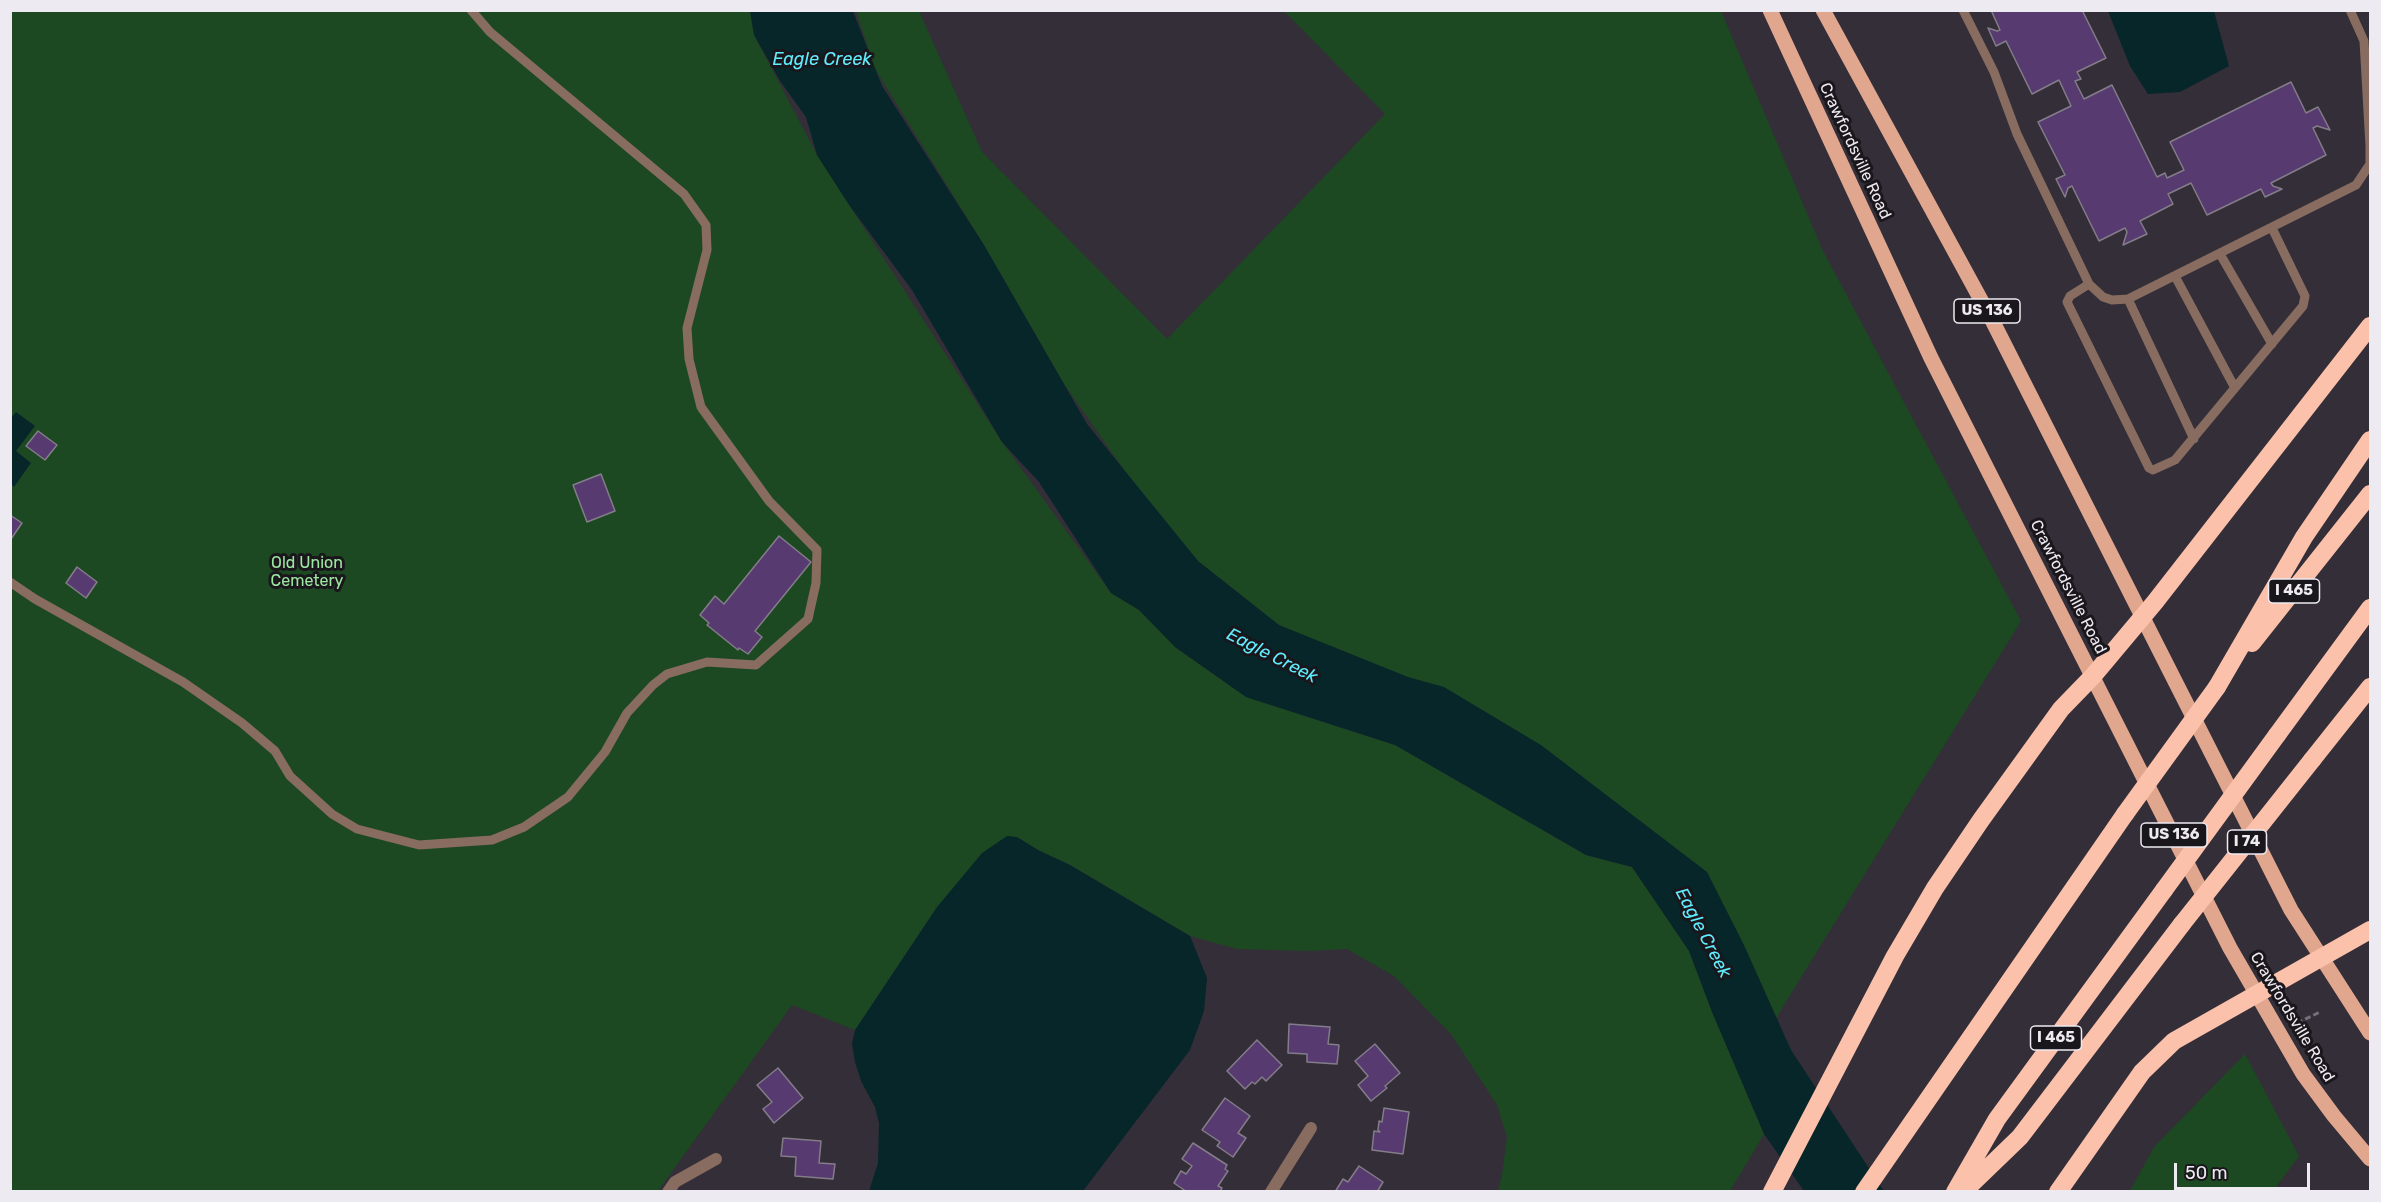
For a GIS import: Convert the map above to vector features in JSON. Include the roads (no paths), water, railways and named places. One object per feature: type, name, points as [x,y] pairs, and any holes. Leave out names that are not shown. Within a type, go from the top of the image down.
[{"type":"highway","points":[[1772,1191],[1859,1023],[1935,888],[2061,709],[2093,676],[2143,616],[2370,326]]},
{"type":"highway","points":[[2217,687],[2304,537],[2370,440]]},
{"type":"highway","name":"I 465","points":[[1864,1191],[2125,814],[2217,687],[2370,494]]},
{"type":"highway","name":"I 465","points":[[1955,1191],[1997,1119],[2370,608]]},
{"type":"highway","name":"I 74","points":[[1963,1191],[2020,1137],[2182,924],[2370,687]]},
{"type":"highway","points":[[2058,1191],[2142,1072],[2174,1041],[2370,930]]},
{"type":"main road","name":"Crawfordsville Road","points":[[1770,10],[1931,358],[2256,994],[2303,1074],[2370,1159]]},
{"type":"main road","name":"US 136","points":[[1822,10],[1993,322],[2291,910],[2320,957]]},
{"type":"main road","points":[[2320,957],[2370,1033]]},
{"type":"street","points":[[1271,1191],[1311,1128]]},
{"type":"street","points":[[668,1191],[675,1182],[716,1158]]},
{"type":"lane","points":[[10,582],[35,599],[183,682],[242,723],[275,751],[290,776],[332,814],[357,829],[419,845],[492,840],[524,827],[568,797],[605,752],[627,713],[667,674],[707,662],[756,665],[808,619],[816,583],[817,550],[769,501],[701,407],[689,359],[687,328],[707,250],[706,225],[684,194],[490,32],[471,10]]},
{"type":"lane","points":[[1964,10],[1994,72],[2017,134],[2089,284],[2103,297],[2112,300],[2128,299],[2350,190],[2363,176],[2370,164],[2364,41],[2350,10]]},
{"type":"lane","points":[[2089,284],[2070,296],[2067,302],[2149,468],[2153,470],[2171,464],[2194,439],[2303,306],[2305,296],[2271,228]]},
{"type":"lane","points":[[2220,254],[2272,344]]},
{"type":"lane","points":[[2175,276],[2235,388]]},
{"type":"lane","points":[[2128,299],[2194,439]]},
{"type":"water","name":"Eagle Creek","points":[[750,11],[853,11],[882,86],[984,245],[1087,424],[1198,561],[1279,625],[1408,677],[1444,687],[1541,745],[1707,872],[1744,945],[1791,1050],[1884,1191],[1804,1191],[1764,1134],[1712,1012],[1689,951],[1632,867],[1586,855],[1395,745],[1246,697],[1175,647],[1139,610],[1111,593],[1039,482],[1002,442],[912,290],[849,205],[817,155],[806,117],[780,81],[754,35]]},
{"type":"water","points":[[2108,11],[2214,11],[2229,66],[2180,92],[2148,94],[2130,66]]},
{"type":"water","points":[[16,412],[35,426],[16,451],[31,463],[14,487],[11,484],[10,419]]},
{"type":"water","points":[[1007,836],[1017,837],[1070,865],[1190,936],[1207,978],[1204,1011],[1190,1050],[1083,1191],[869,1191],[878,1163],[879,1123],[875,1107],[861,1081],[855,1062],[852,1044],[855,1030],[937,907],[982,853]]},
{"type":"park label","name":"Old Union Cemetery","points":[[307,572]]}]
